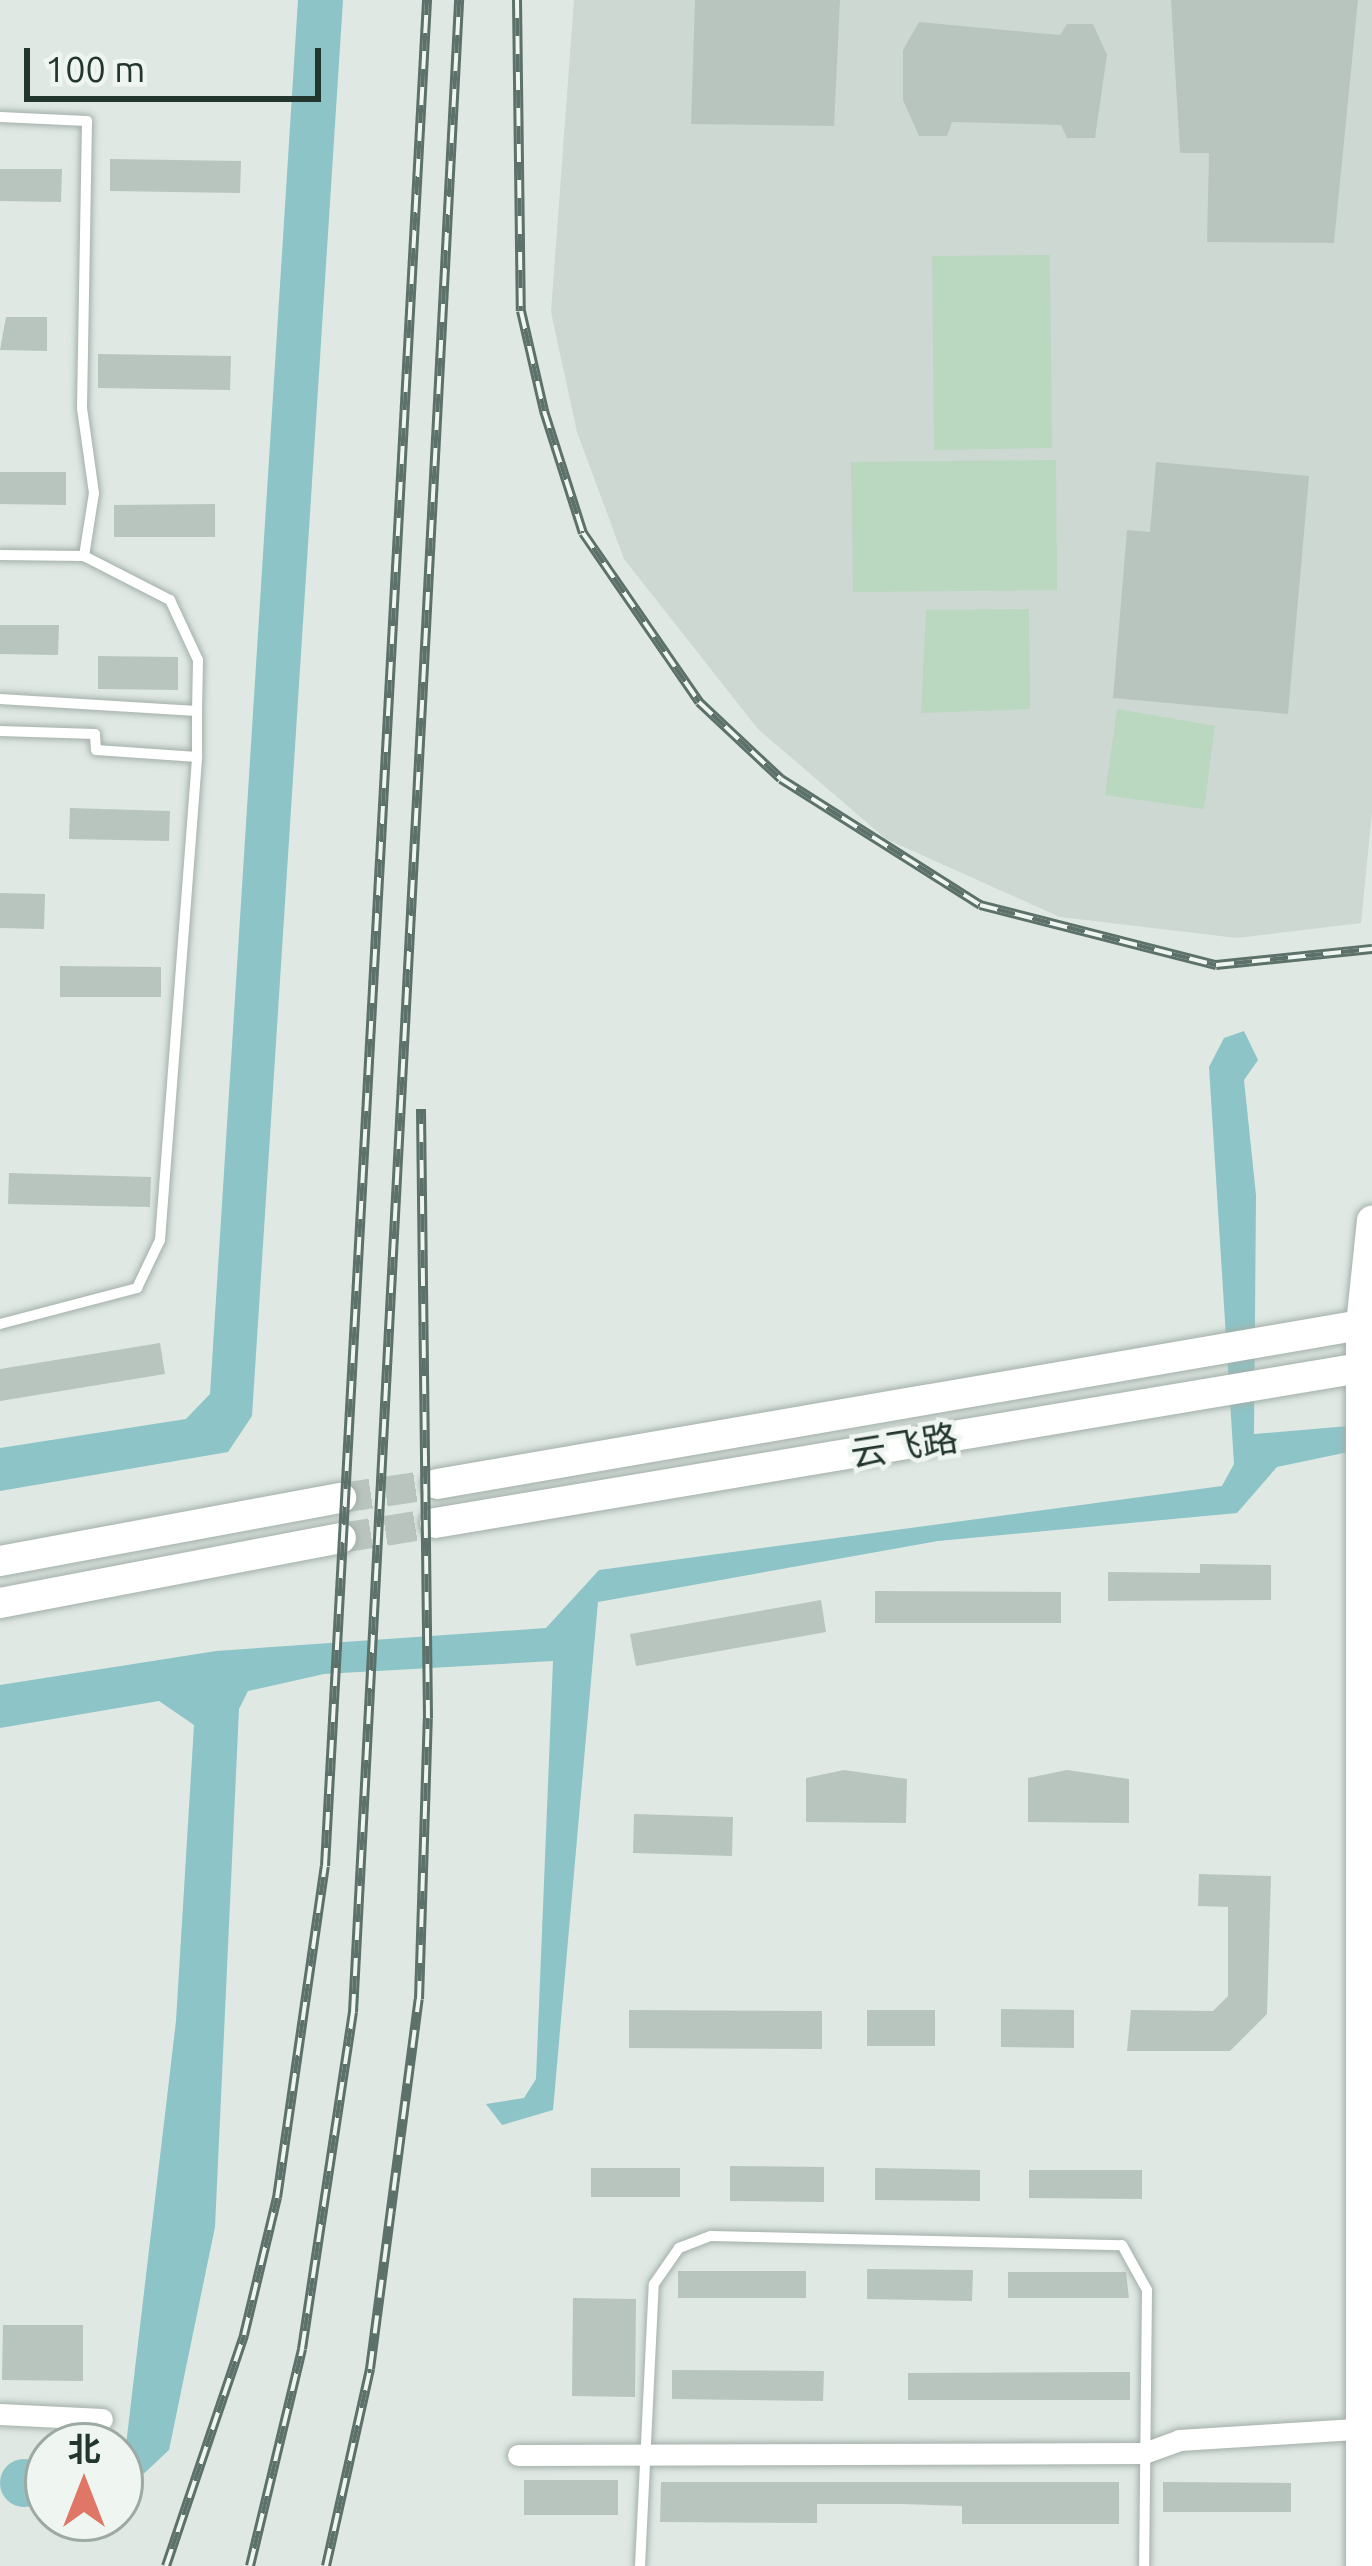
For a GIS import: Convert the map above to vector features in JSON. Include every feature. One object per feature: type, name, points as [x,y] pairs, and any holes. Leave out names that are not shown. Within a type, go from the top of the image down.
[{"type":"main road","points":[[1361,2566],[1371,2428],[1362,1441],[1372,1221]]},
{"type":"main road","name":"云飞路","points":[[437,1484],[1367,1324]]},
{"type":"main road","name":"云飞路","points":[[435,1523],[1367,1367]]},
{"type":"main road","points":[[0,1561],[341,1498]]},
{"type":"main road","points":[[0,1603],[341,1538]]},
{"type":"street","points":[[0,2414],[102,2419]]},
{"type":"street","points":[[518,2455],[1144,2452],[1178,2440],[1371,2428]]},
{"type":"lane","points":[[0,117],[87,121],[82,408],[94,493],[84,556]]},
{"type":"lane","points":[[0,555],[84,556],[170,600],[198,660],[197,757],[160,1240],[136,1288],[0,1324]]},
{"type":"lane","points":[[0,699],[197,711]]},
{"type":"lane","points":[[0,731],[95,734],[96,750],[197,757]]},
{"type":"lane","points":[[640,2566],[654,2284],[679,2248],[711,2236],[1122,2245],[1147,2290],[1144,2566]]},
{"type":"shaded area","points":[[574,0],[1372,0],[1372,812],[1361,923],[1237,938],[1060,917],[886,839],[758,729],[624,559],[577,432],[551,312]]},
{"type":"green space","points":[[1050,255],[1052,448],[934,450],[932,256]]},
{"type":"green space","points":[[1056,460],[1057,590],[853,592],[851,462]]},
{"type":"green space","points":[[1029,609],[1030,709],[921,713],[926,610]]},
{"type":"green space","points":[[1117,709],[1215,726],[1204,809],[1105,795]]},
{"type":"water","points":[[298,0],[343,0],[252,1416],[228,1452],[0,1491],[0,1448],[186,1419],[210,1394]]},
{"type":"water","points":[[1244,1031],[1258,1060],[1244,1080],[1256,1195],[1254,1434],[1372,1424],[1372,1447],[1277,1467],[1237,1513],[938,1541],[598,1602],[553,2110],[502,2125],[486,2104],[524,2098],[536,2079],[553,1661],[324,1674],[248,1691],[239,1709],[215,2227],[169,2450],[144,2473],[144,2422],[129,2422],[176,2021],[194,1725],[159,1701],[0,1728],[0,1685],[216,1651],[546,1628],[599,1570],[1222,1486],[1234,1464],[1209,1067],[1224,1038]]},
{"type":"water","points":[[24,2459],[24,2507],[7,2500],[0,2483],[7,2466]]},
{"type":"building","points":[[695,0],[840,0],[834,126],[691,124]]},
{"type":"building","points":[[1171,0],[1358,0],[1334,243],[1207,242],[1209,153],[1180,153]]},
{"type":"building","points":[[919,22],[1060,35],[1067,24],[1093,24],[1107,55],[1095,138],[1067,138],[1061,125],[952,122],[947,136],[919,136],[903,100],[903,50]]},
{"type":"building","points":[[110,159],[241,161],[240,193],[110,191]]},
{"type":"building","points":[[0,169],[62,169],[61,202],[0,201]]},
{"type":"building","points":[[6,317],[47,317],[47,351],[0,350]]},
{"type":"building","points":[[98,354],[231,356],[230,390],[98,388]]},
{"type":"building","points":[[1156,462],[1309,476],[1288,714],[1113,698],[1127,530],[1150,532]]},
{"type":"building","points":[[0,472],[66,472],[66,505],[0,504]]},
{"type":"building","points":[[215,504],[215,537],[114,537],[114,505]]},
{"type":"building","points":[[0,625],[59,625],[58,655],[0,654]]},
{"type":"building","points":[[98,656],[178,657],[178,690],[98,689]]},
{"type":"building","points":[[70,808],[170,811],[169,841],[69,839]]},
{"type":"building","points":[[0,893],[45,894],[44,929],[0,928]]},
{"type":"building","points":[[60,966],[161,967],[161,997],[60,997]]},
{"type":"building","points":[[9,1173],[151,1177],[150,1207],[8,1204]]},
{"type":"building","points":[[160,1343],[165,1374],[0,1401],[0,1369]]},
{"type":"building","points":[[1200,1564],[1271,1565],[1271,1600],[1108,1601],[1108,1572],[1200,1573]]},
{"type":"building","points":[[875,1591],[1061,1592],[1061,1623],[875,1623]]},
{"type":"building","points":[[821,1600],[826,1632],[636,1666],[630,1634]]},
{"type":"building","points":[[844,1770],[907,1779],[906,1823],[806,1822],[806,1778]]},
{"type":"building","points":[[1067,1770],[1129,1779],[1129,1823],[1028,1822],[1028,1778]]},
{"type":"building","points":[[634,1814],[733,1817],[732,1856],[633,1853]]},
{"type":"building","points":[[1199,1874],[1271,1876],[1267,2014],[1230,2051],[1127,2051],[1131,2010],[1213,2011],[1228,1996],[1228,1907],[1198,1906]]},
{"type":"building","points":[[1001,2009],[1074,2010],[1074,2048],[1001,2047]]},
{"type":"building","points":[[629,2010],[822,2011],[822,2049],[629,2048]]},
{"type":"building","points":[[867,2010],[935,2010],[935,2046],[867,2046]]},
{"type":"building","points":[[730,2166],[824,2167],[824,2202],[730,2201]]},
{"type":"building","points":[[591,2168],[680,2168],[680,2197],[591,2197]]},
{"type":"building","points":[[875,2168],[980,2170],[980,2201],[875,2200]]},
{"type":"building","points":[[1029,2170],[1142,2170],[1142,2199],[1029,2198]]},
{"type":"building","points":[[867,2269],[973,2270],[972,2301],[867,2299]]},
{"type":"building","points":[[678,2271],[806,2271],[806,2298],[678,2298]]},
{"type":"building","points":[[1008,2272],[1126,2272],[1129,2298],[1008,2298]]},
{"type":"building","points":[[573,2298],[636,2299],[635,2397],[572,2396]]},
{"type":"building","points":[[3,2325],[83,2325],[83,2381],[2,2380]]},
{"type":"building","points":[[672,2370],[824,2371],[823,2401],[672,2399]]},
{"type":"building","points":[[1130,2372],[1130,2400],[908,2400],[908,2373]]},
{"type":"building","points":[[524,2480],[618,2480],[618,2515],[524,2515]]},
{"type":"building","points":[[661,2482],[1119,2482],[1119,2524],[962,2524],[962,2506],[902,2504],[817,2504],[817,2523],[660,2522]]},
{"type":"building","points":[[1163,2482],[1291,2483],[1291,2512],[1163,2512]]},
{"type":"tunnel","points":[[341,1498],[437,1484]]},
{"type":"tunnel","points":[[341,1538],[435,1523]]},
{"type":"railway","points":[[166,2566],[244,2335],[277,2198],[325,1866],[427,0]]},
{"type":"railway","points":[[250,2566],[302,2349],[353,2012],[459,0]]},
{"type":"railway","points":[[517,0],[521,311],[544,411],[583,533],[699,702],[781,779],[980,905],[1216,965],[1372,949]]},
{"type":"railway","points":[[326,2566],[370,2369],[419,1999],[428,1718],[421,1109]]}]
